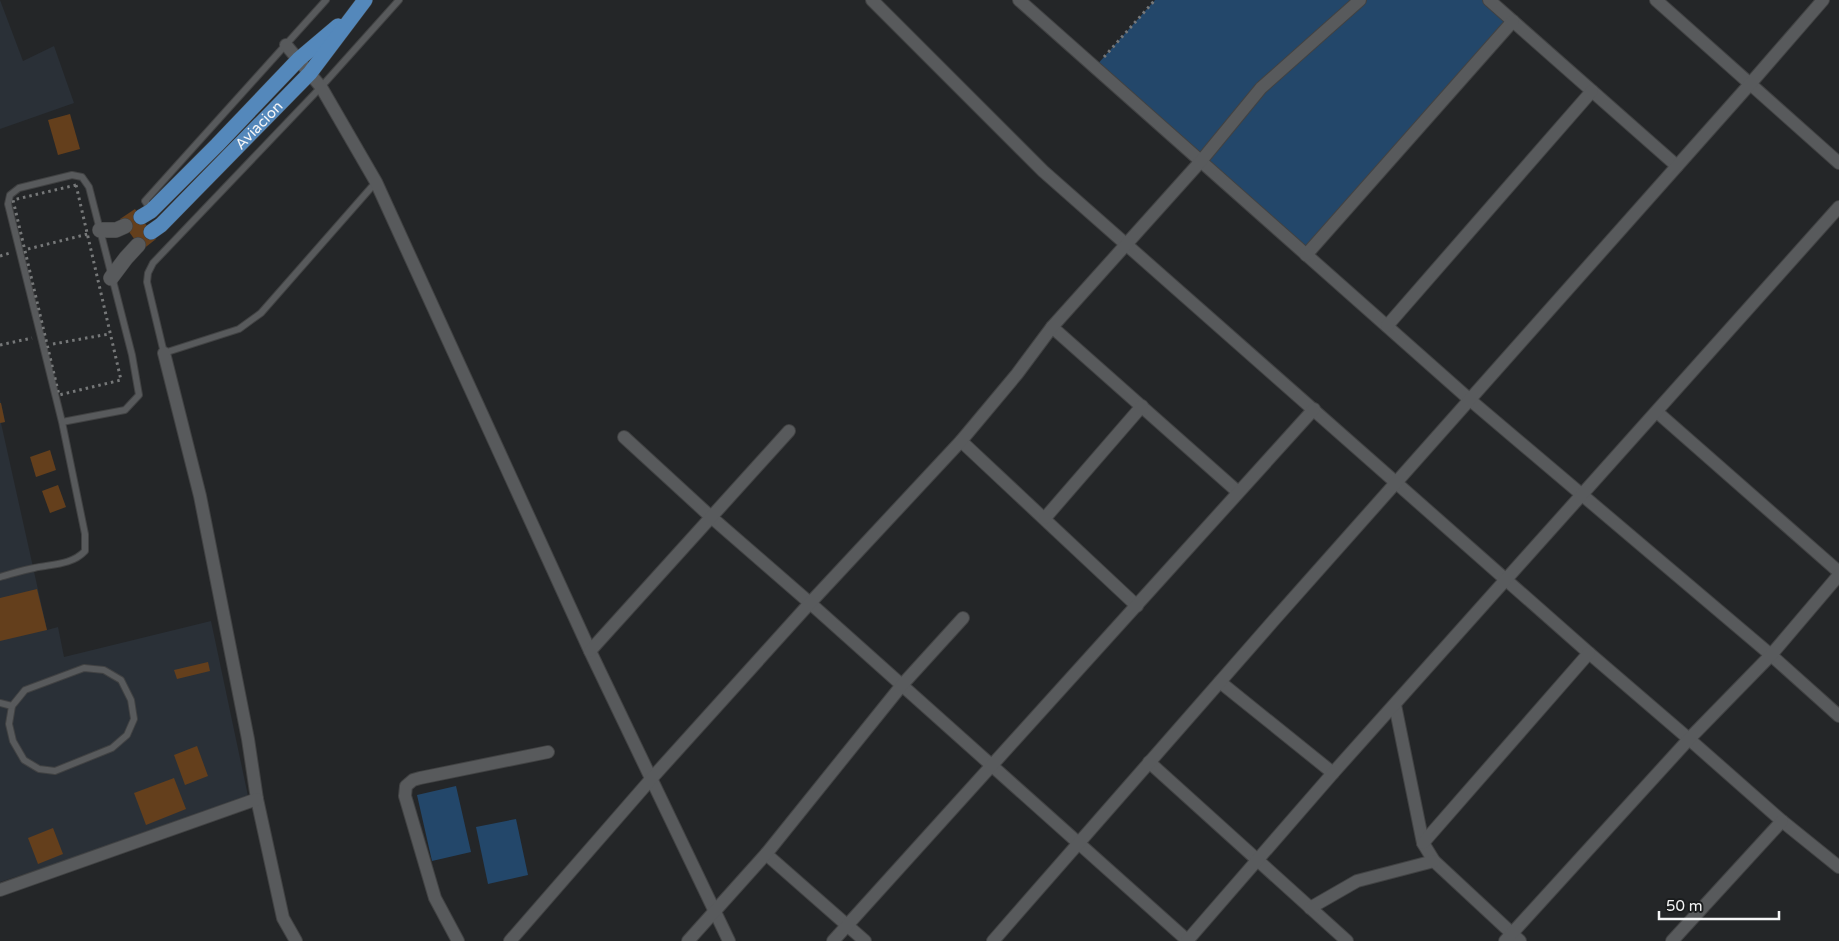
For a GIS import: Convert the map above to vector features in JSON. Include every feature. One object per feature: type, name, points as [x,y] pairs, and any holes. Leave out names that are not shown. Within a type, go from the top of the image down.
[{"type":"main road","points":[[146,214],[217,145],[299,59],[362,4]]},
{"type":"main road","name":"Aviacion","points":[[156,228],[310,73],[362,4]]},
{"type":"street","points":[[872,0],[1043,170],[1397,481],[1589,653],[1782,821],[1839,868]]},
{"type":"street","points":[[1019,0],[1470,399],[1771,655],[1839,716]]},
{"type":"street","points":[[510,941],[652,778],[810,603],[961,441],[1017,374],[1052,327],[1201,161],[1262,88],[1360,0]]},
{"type":"street","points":[[1488,0],[1677,166]]},
{"type":"street","points":[[1656,0],[1839,163]]},
{"type":"street","points":[[993,941],[1823,0]]},
{"type":"street","points":[[1306,255],[1513,21]]},
{"type":"street","points":[[286,45],[321,86],[376,182],[590,651],[729,941]]},
{"type":"street","points":[[1387,326],[1592,91]]},
{"type":"street","points":[[624,437],[1187,941],[1256,860],[1839,207]]},
{"type":"street","points":[[146,214],[156,228]]},
{"type":"street","points":[[94,232],[116,230],[125,226]]},
{"type":"street","points":[[111,278],[138,245]]},
{"type":"street","points":[[1052,327],[1238,492]]},
{"type":"street","points":[[164,353],[200,496],[258,799],[283,918],[296,941]]},
{"type":"street","points":[[1045,518],[1142,406]]},
{"type":"street","points":[[833,941],[1314,409]]},
{"type":"street","points":[[1395,705],[1422,843],[1434,861],[1512,938],[1690,739],[1771,655],[1839,573],[1657,412]]},
{"type":"street","points":[[590,651],[710,516],[789,431]]},
{"type":"street","points":[[961,441],[1137,606]]},
{"type":"street","points":[[688,941],[766,854],[902,685],[963,618]]},
{"type":"street","points":[[1422,843],[1589,653]]},
{"type":"street","points":[[1220,682],[1334,773]]},
{"type":"street","points":[[458,941],[435,898],[405,796],[406,786],[413,780],[420,778],[548,752]]},
{"type":"street","points":[[1149,762],[1347,941]]},
{"type":"street","points":[[0,890],[258,799]]},
{"type":"street","points":[[1672,941],[1782,821]]},
{"type":"street","points":[[766,854],[865,941]]},
{"type":"street","points":[[1310,908],[1357,881],[1434,861]]},
{"type":"lane","points":[[146,214],[145,201],[326,0]]},
{"type":"lane","points":[[376,182],[261,312],[239,329],[164,353],[147,282],[148,273],[153,263],[321,86],[399,0]]},
{"type":"lane","points":[[0,577],[33,568],[65,563],[79,558],[85,551],[84,534],[43,336],[23,250],[8,204],[10,195],[19,188],[72,175],[82,177],[89,187],[94,232],[111,278],[132,355],[139,395],[125,410],[62,422]]},
{"type":"lane","points":[[84,668],[104,670],[121,680],[131,700],[134,719],[126,736],[112,748],[55,771],[39,769],[24,760],[12,741],[9,724],[12,706],[25,690],[84,668]]},
{"type":"lane","points":[[0,703],[12,706]]},
{"type":"path","points":[[1095,67],[1155,0]]},
{"type":"path","points":[[76,185],[94,232],[109,334],[121,380],[59,395],[23,250],[13,200],[76,185]]},
{"type":"path","points":[[0,256],[94,232]]},
{"type":"path","points":[[47,345],[109,334]]},
{"type":"path","points":[[0,345],[43,336]]},
{"type":"shaded area","points":[[0,0],[23,61],[54,46],[74,103],[0,129]]},
{"type":"shaded area","points":[[1155,0],[1489,0],[1513,21],[1306,255],[1095,67]]},
{"type":"shaded area","points":[[0,399],[5,422],[1,423],[47,630],[58,627],[64,657],[211,621],[248,796],[121,842],[0,882]]},
{"type":"shaded area","points":[[456,786],[471,852],[432,861],[417,795]]},
{"type":"shaded area","points":[[516,819],[528,875],[488,884],[476,827]]},
{"type":"building","points":[[70,114],[80,149],[58,155],[48,120]]},
{"type":"building","points":[[135,209],[156,239],[142,250],[120,219]]},
{"type":"building","points":[[0,403],[5,422],[0,423]]},
{"type":"building","points":[[50,450],[56,470],[36,477],[30,457]]},
{"type":"building","points":[[58,485],[66,507],[50,513],[42,491]]},
{"type":"building","points":[[37,589],[47,630],[0,641],[0,598]]},
{"type":"building","points":[[208,662],[210,671],[177,679],[174,670]]},
{"type":"building","points":[[197,746],[208,776],[185,785],[174,755]]},
{"type":"building","points":[[174,778],[186,809],[146,825],[134,793]]},
{"type":"building","points":[[53,828],[63,854],[38,864],[28,838]]}]
